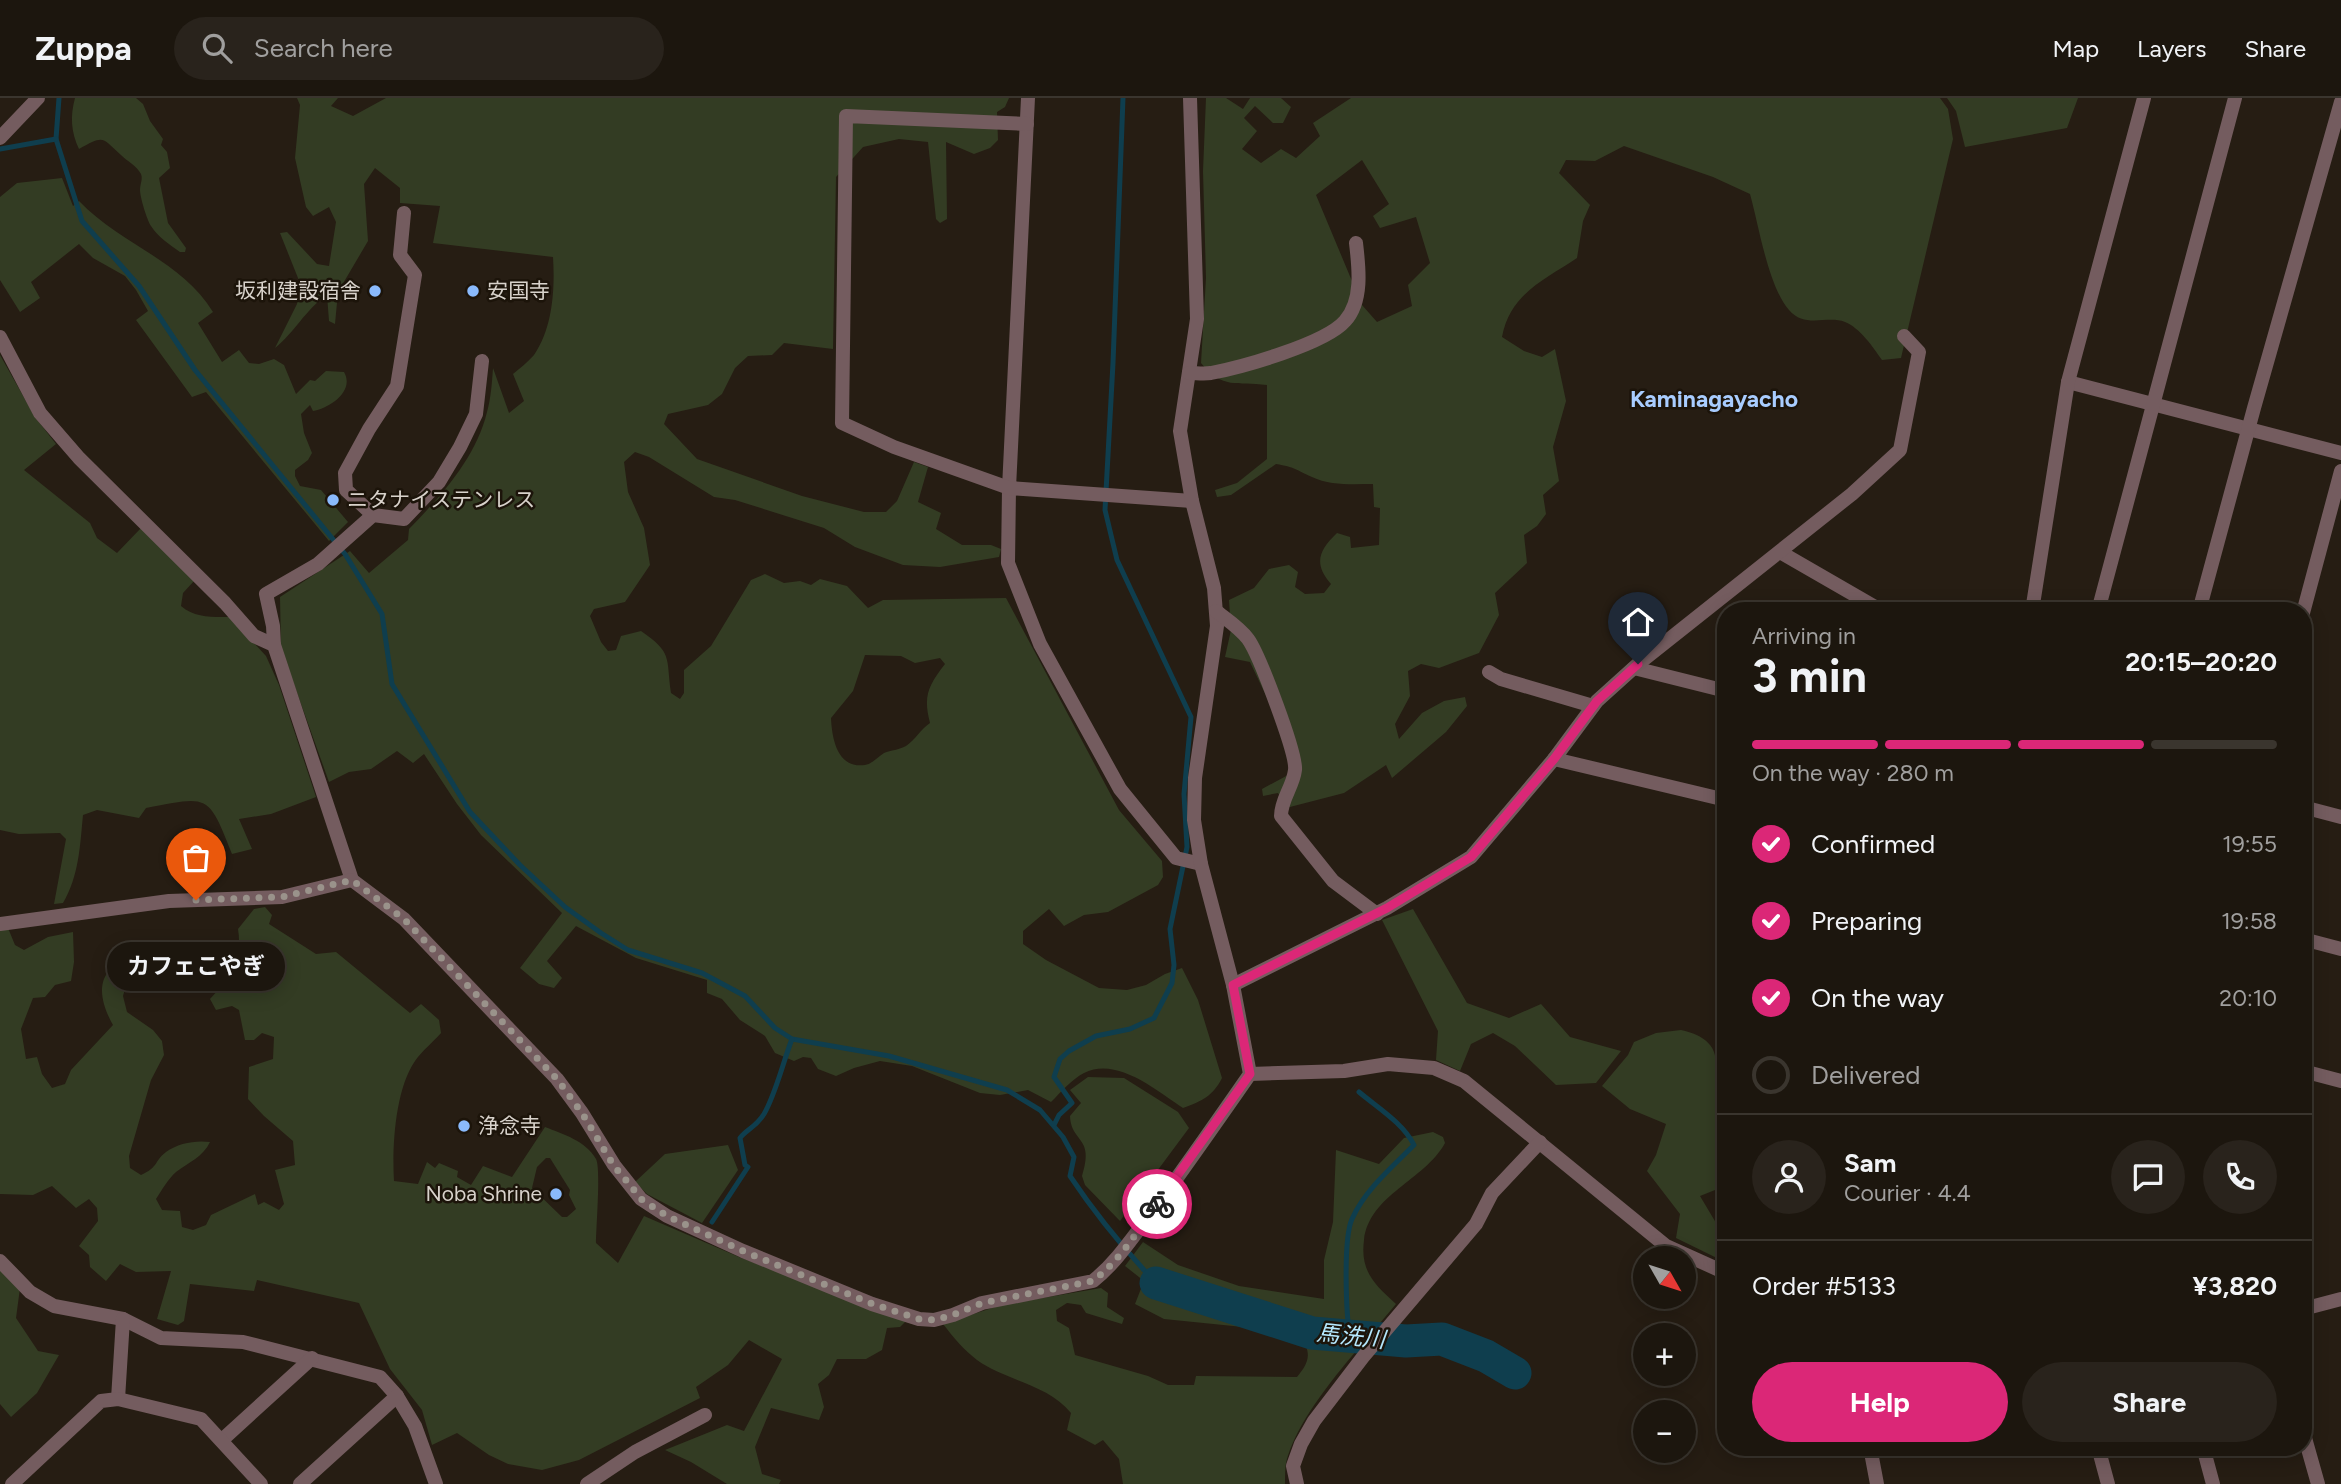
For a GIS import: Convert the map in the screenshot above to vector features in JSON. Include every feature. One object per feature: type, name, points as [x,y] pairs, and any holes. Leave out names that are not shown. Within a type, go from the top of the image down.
[{"type":"street","points":[[0,138],[38,98]]},
{"type":"street","points":[[1028,98],[1009,488],[1008,564],[1040,644],[1120,789],[1177,858],[1199,864]]},
{"type":"street","points":[[2033,602],[2068,382],[2144,98]]},
{"type":"street","points":[[2100,602],[2235,98]]},
{"type":"street","points":[[373,515],[318,565],[266,594],[274,645],[352,880],[404,919],[557,1079],[641,1199],[667,1216],[743,1251],[873,1304],[919,1319],[934,1320],[982,1303],[1093,1281],[1104,1273],[1128,1244],[1250,1074],[1233,985],[1199,864],[1194,820],[1195,778],[1217,626],[1214,588],[1192,501],[1180,431],[1197,318],[1192,101]]},
{"type":"street","points":[[2201,602],[2341,103]]},
{"type":"street","points":[[1027,124],[846,116],[842,423],[894,447],[1009,488],[1192,501]]},
{"type":"street","points":[[404,213],[400,255],[415,275],[397,386],[369,429],[345,474],[346,490],[373,515],[404,519],[439,482],[476,414],[482,361]]},
{"type":"street","points":[[1189,373],[1208,374],[1269,358],[1326,335],[1345,321],[1357,298],[1359,266],[1356,243]]},
{"type":"street","points":[[1717,602],[1852,494],[1900,450],[1919,352],[1904,336]]},
{"type":"street","points":[[0,337],[40,413],[71,449],[225,603],[254,636],[274,645]]},
{"type":"street","points":[[2068,382],[2341,453]]},
{"type":"street","points":[[2306,602],[2341,471]]},
{"type":"street","points":[[1780,552],[1867,602]]},
{"type":"street","points":[[1233,985],[1377,914],[1471,857],[1554,759],[1594,706],[1634,668],[1717,602]]},
{"type":"street","points":[[1216,611],[1248,639],[1295,756],[1295,773],[1281,804],[1281,816],[1334,881],[1377,914]]},
{"type":"street","points":[[1634,668],[1717,689]]},
{"type":"street","points":[[1489,673],[1501,679],[1594,706]]},
{"type":"street","points":[[1554,759],[1717,798]]},
{"type":"street","points":[[2312,809],[2341,817]]},
{"type":"street","points":[[0,924],[169,901],[282,897],[352,880]]},
{"type":"street","points":[[2312,941],[2341,949]]},
{"type":"street","points":[[1250,1074],[1344,1071],[1388,1064],[1434,1068],[1464,1081],[1666,1246],[1717,1269]]},
{"type":"street","points":[[2312,1073],[2341,1081]]},
{"type":"street","points":[[1297,1484],[1293,1465],[1314,1421],[1363,1357],[1476,1224],[1492,1194],[1540,1142]]},
{"type":"street","points":[[0,1261],[30,1292],[54,1306],[124,1319],[161,1338],[243,1342],[380,1377],[397,1396],[415,1426],[436,1484]]},
{"type":"street","points":[[2312,1307],[2341,1299]]},
{"type":"street","points":[[118,1399],[124,1319]]},
{"type":"street","points":[[222,1440],[312,1359]]},
{"type":"street","points":[[300,1484],[397,1396]]},
{"type":"street","points":[[12,1484],[101,1401],[118,1399],[201,1419],[261,1484]]},
{"type":"street","points":[[587,1484],[635,1452],[705,1415]]},
{"type":"street","points":[[1872,1456],[1877,1484]]},
{"type":"street","points":[[2100,1456],[2108,1484]]},
{"type":"street","points":[[2205,1456],[2213,1484]]},
{"type":"street","points":[[2310,1456],[2318,1484]]},
{"type":"green space","points":[[75,98],[136,98],[143,104],[150,121],[163,139],[161,145],[167,152],[170,168],[159,178],[168,223],[186,248],[185,252],[180,252],[168,244],[151,226],[141,198],[142,176],[137,168],[103,140],[94,141],[79,149],[72,124]]},
{"type":"green space","points":[[297,98],[338,98],[331,106],[353,116],[386,98],[1009,98],[1005,107],[997,112],[998,140],[990,148],[974,154],[946,142],[947,219],[940,223],[936,219],[928,142],[899,139],[863,147],[836,177],[833,349],[784,343],[772,355],[748,356],[735,368],[722,394],[708,405],[668,414],[664,424],[697,459],[802,496],[864,512],[886,512],[897,501],[914,462],[928,467],[918,502],[941,513],[936,529],[962,545],[991,545],[1001,549],[999,557],[940,567],[903,565],[855,547],[824,528],[735,500],[714,497],[649,457],[635,452],[624,462],[628,492],[644,528],[650,565],[625,602],[594,609],[590,616],[601,642],[608,651],[616,650],[621,636],[641,631],[658,645],[668,663],[671,693],[680,699],[684,693],[684,670],[711,646],[751,580],[765,574],[784,583],[800,581],[811,585],[820,579],[847,586],[868,608],[883,600],[1006,598],[1119,810],[1162,861],[1163,877],[1158,885],[1108,912],[1084,915],[1064,926],[1049,909],[1023,931],[1023,944],[1046,960],[1099,988],[1127,990],[1146,985],[1182,968],[1198,1000],[1222,1078],[1211,1094],[1183,1108],[1136,1078],[1110,1069],[1084,1073],[1051,1102],[1028,1090],[1000,1095],[980,1093],[912,1066],[880,1061],[836,1076],[818,1069],[811,1058],[803,1057],[794,1061],[775,1053],[765,1036],[740,1020],[722,999],[707,993],[707,980],[636,958],[576,926],[547,961],[562,978],[554,988],[539,984],[520,968],[562,913],[481,835],[424,754],[413,763],[397,751],[371,769],[349,772],[329,782],[281,648],[280,597],[350,551],[369,573],[408,540],[409,529],[445,490],[475,445],[488,407],[493,368],[509,413],[524,401],[513,374],[534,355],[545,333],[553,295],[554,269],[553,257],[433,243],[440,206],[400,203],[400,188],[375,168],[364,184],[368,241],[338,292],[335,324],[329,321],[327,295],[312,307],[275,348],[297,304],[300,283],[280,233],[287,232],[317,264],[329,266],[336,222],[329,207],[313,216],[306,207],[295,158],[300,105]],"holes":[[[865,655],[901,656],[915,663],[940,658],[945,664],[928,692],[930,723],[906,746],[884,753],[865,765],[848,762],[842,757],[835,743],[831,718],[853,691]]]},
{"type":"green space","points":[[1206,98],[1226,98],[1243,109],[1250,98],[1281,98],[1291,107],[1283,123],[1273,123],[1255,106],[1244,118],[1257,131],[1242,149],[1261,163],[1281,149],[1296,158],[1320,136],[1313,123],[1351,98],[1940,98],[1948,109],[1953,139],[1901,358],[1882,360],[1866,338],[1851,325],[1838,320],[1802,319],[1789,310],[1775,286],[1750,194],[1713,177],[1624,146],[1595,161],[1566,160],[1559,173],[1590,205],[1583,221],[1577,258],[1541,281],[1521,299],[1506,322],[1502,337],[1524,351],[1542,357],[1555,349],[1566,401],[1553,447],[1559,481],[1543,495],[1546,514],[1537,526],[1524,535],[1527,563],[1495,593],[1499,615],[1479,653],[1439,668],[1421,664],[1408,671],[1410,696],[1395,724],[1399,739],[1422,713],[1444,701],[1465,697],[1467,706],[1446,732],[1392,778],[1386,765],[1344,793],[1286,808],[1278,793],[1263,796],[1262,789],[1288,775],[1291,748],[1250,662],[1225,657],[1231,630],[1229,600],[1254,588],[1269,569],[1289,565],[1298,572],[1295,587],[1305,594],[1324,593],[1331,584],[1320,564],[1322,551],[1337,533],[1350,537],[1351,548],[1379,545],[1380,508],[1374,507],[1373,484],[1326,482],[1276,464],[1231,495],[1217,497],[1215,490],[1237,483],[1267,459],[1267,385],[1223,381],[1201,363],[1206,278],[1203,171]],"holes":[[[1362,160],[1389,204],[1373,216],[1380,228],[1416,217],[1430,263],[1408,285],[1412,306],[1377,322],[1362,305],[1316,195]]]},
{"type":"green space","points":[[1947,98],[2078,98],[2067,128],[1965,147],[1956,111]]},
{"type":"green space","points":[[62,178],[73,206],[79,201],[95,216],[167,265],[200,294],[213,312],[198,323],[222,362],[239,350],[249,363],[259,364],[274,359],[284,365],[296,394],[310,380],[315,381],[326,371],[344,372],[346,386],[339,398],[313,411],[310,405],[301,414],[304,433],[312,453],[308,460],[295,470],[300,486],[321,490],[348,522],[329,541],[206,392],[192,397],[136,320],[148,311],[125,276],[93,258],[79,244],[31,282],[40,298],[20,312],[0,280],[0,197],[17,183]]},
{"type":"green space","points":[[0,355],[35,417],[56,444],[24,470],[90,523],[97,538],[117,553],[141,528],[194,581],[183,593],[181,606],[198,615],[230,617],[266,656],[279,685],[316,797],[271,814],[239,819],[252,849],[232,854],[211,809],[195,801],[146,808],[139,818],[97,810],[83,815],[78,860],[72,882],[63,903],[54,904],[66,839],[60,833],[19,834],[0,830]]},
{"type":"green space","points":[[265,907],[272,915],[269,924],[316,954],[336,952],[410,1013],[421,1004],[439,1020],[441,1033],[415,1061],[403,1087],[394,1136],[394,1181],[418,1184],[427,1162],[435,1168],[439,1163],[458,1171],[457,1177],[471,1185],[483,1166],[512,1177],[545,1127],[580,1143],[596,1159],[596,1243],[618,1263],[644,1216],[739,1257],[907,1320],[900,1327],[887,1328],[882,1350],[866,1359],[837,1359],[829,1375],[818,1384],[824,1407],[819,1420],[771,1408],[755,1447],[762,1474],[781,1480],[779,1484],[727,1484],[665,1450],[727,1425],[744,1431],[782,1359],[749,1340],[728,1365],[696,1387],[700,1398],[579,1460],[542,1470],[508,1464],[489,1455],[457,1433],[432,1445],[422,1410],[390,1369],[359,1303],[257,1280],[254,1291],[190,1284],[184,1321],[178,1325],[157,1319],[171,1271],[136,1272],[120,1264],[106,1281],[90,1267],[89,1255],[79,1246],[98,1221],[97,1208],[89,1199],[76,1208],[52,1186],[33,1195],[0,1194],[0,928],[8,928],[15,945],[24,950],[48,937],[73,932],[74,962],[71,981],[55,985],[45,997],[33,998],[21,1029],[26,1059],[37,1057],[42,1074],[52,1088],[65,1084],[71,1070],[113,1025],[102,997],[103,983],[110,970],[125,961],[129,975],[123,996],[127,1012],[153,1030],[162,1041],[164,1055],[151,1080],[129,1156],[130,1168],[141,1175],[154,1167],[166,1152],[176,1146],[210,1142],[200,1155],[176,1172],[165,1185],[156,1199],[162,1210],[180,1211],[182,1227],[193,1230],[206,1225],[211,1215],[255,1194],[258,1205],[264,1202],[279,1210],[284,1204],[275,1170],[295,1165],[293,1141],[248,1099],[249,1067],[273,1059],[274,1037],[262,1033],[254,1040],[245,1040],[239,1010],[232,1006],[216,1010],[210,999],[233,967],[238,950],[238,929],[254,909]],"holes":[[[546,1158],[550,1158],[570,1190],[569,1195],[576,1209],[567,1217],[562,1217],[532,1188],[537,1167]]]},
{"type":"green space","points":[[1413,909],[1467,1003],[1509,1018],[1541,1004],[1570,1037],[1621,1051],[1596,1083],[1556,1085],[1515,1046],[1493,1033],[1471,1044],[1460,1071],[1436,1060],[1438,1031],[1382,920]]},
{"type":"green space","points":[[1681,1030],[1697,1035],[1713,1049],[1717,1072],[1717,1189],[1700,1196],[1717,1225],[1717,1258],[1676,1238],[1680,1214],[1647,1171],[1656,1155],[1666,1124],[1630,1109],[1602,1086],[1628,1055],[1634,1042],[1656,1033]]},
{"type":"green space","points":[[1088,1077],[1124,1078],[1178,1112],[1189,1128],[1120,1221],[1085,1185],[1082,1176],[1086,1154],[1071,1125],[1070,1116],[1081,1103],[1070,1090]]},
{"type":"green space","points":[[1433,1132],[1443,1137],[1445,1143],[1425,1167],[1376,1211],[1368,1224],[1364,1240],[1364,1260],[1370,1276],[1396,1304],[1333,1380],[1304,1422],[1286,1463],[1285,1484],[1123,1484],[1119,1459],[1103,1440],[1095,1445],[1067,1430],[1071,1413],[1062,1403],[1051,1395],[977,1360],[943,1324],[1001,1305],[1101,1288],[1108,1293],[1107,1307],[1124,1318],[1122,1324],[1086,1313],[1081,1305],[1067,1303],[1056,1310],[1057,1321],[1069,1328],[1075,1355],[1148,1376],[1168,1385],[1194,1385],[1196,1376],[1297,1377],[1306,1363],[1306,1346],[1243,1327],[1164,1319],[1135,1304],[1144,1281],[1125,1266],[1143,1242],[1178,1265],[1239,1286],[1324,1299],[1324,1260],[1333,1222],[1336,1150],[1379,1164],[1404,1138]]},
{"type":"green space","points":[[728,1145],[738,1170],[702,1223],[647,1194],[635,1182],[665,1154]]},
{"type":"green space","points":[[0,1267],[20,1288],[16,1318],[38,1351],[59,1355],[37,1393],[11,1417],[0,1404]]},
{"type":"waterway","points":[[59,98],[56,139],[82,221],[139,286],[195,370],[345,554],[382,614],[392,684],[470,812],[520,865],[565,907],[601,933],[628,950],[702,973],[745,996],[775,1028],[792,1039],[889,1056],[1007,1090],[1040,1110],[1063,1137],[1074,1157],[1070,1176],[1111,1231],[1156,1283]]},
{"type":"waterway","points":[[1054,1125],[1059,1115],[1072,1103],[1054,1077],[1060,1059],[1096,1036],[1130,1029],[1154,1018],[1172,983],[1174,965],[1170,929],[1187,847],[1184,794],[1191,717],[1117,560],[1105,510],[1123,98]]},
{"type":"waterway","points":[[0,149],[56,139]]},
{"type":"waterway","points":[[712,1222],[748,1167],[745,1165],[740,1138],[764,1114],[792,1039]]},
{"type":"waterway","points":[[1350,1337],[1346,1259],[1352,1219],[1372,1189],[1414,1145],[1397,1123],[1359,1092]]},
{"type":"waterway","name":"馬洗川","points":[[1156,1283],[1312,1333],[1406,1341],[1442,1339],[1486,1356],[1515,1373]]},
{"type":"way so far","points":[[196,900],[282,897],[352,880],[404,919],[557,1079],[582,1113],[614,1166],[641,1199],[667,1216],[743,1251],[873,1304],[919,1319],[934,1320],[982,1303],[1093,1281],[1104,1273],[1157,1204]]},
{"type":"place","name":"坂利建設宿舎","points":[[375,291]]},
{"type":"place","name":"安国寺","points":[[473,291]]},
{"type":"place","name":"ニタナイステンレス","points":[[333,500]]},
{"type":"place","name":"カフェこやぎ","points":[[196,900]]},
{"type":"place","name":"浄念寺","points":[[464,1126]]},
{"type":"place","name":"Noba Shrine","points":[[556,1194]]},
{"type":"district","name":"Kaminagayacho","points":[[1714,399]]},
{"type":"route","points":[[1157,1204],[1250,1074],[1233,985],[1387,908],[1471,857],[1554,759],[1597,701],[1638,664]]}]
